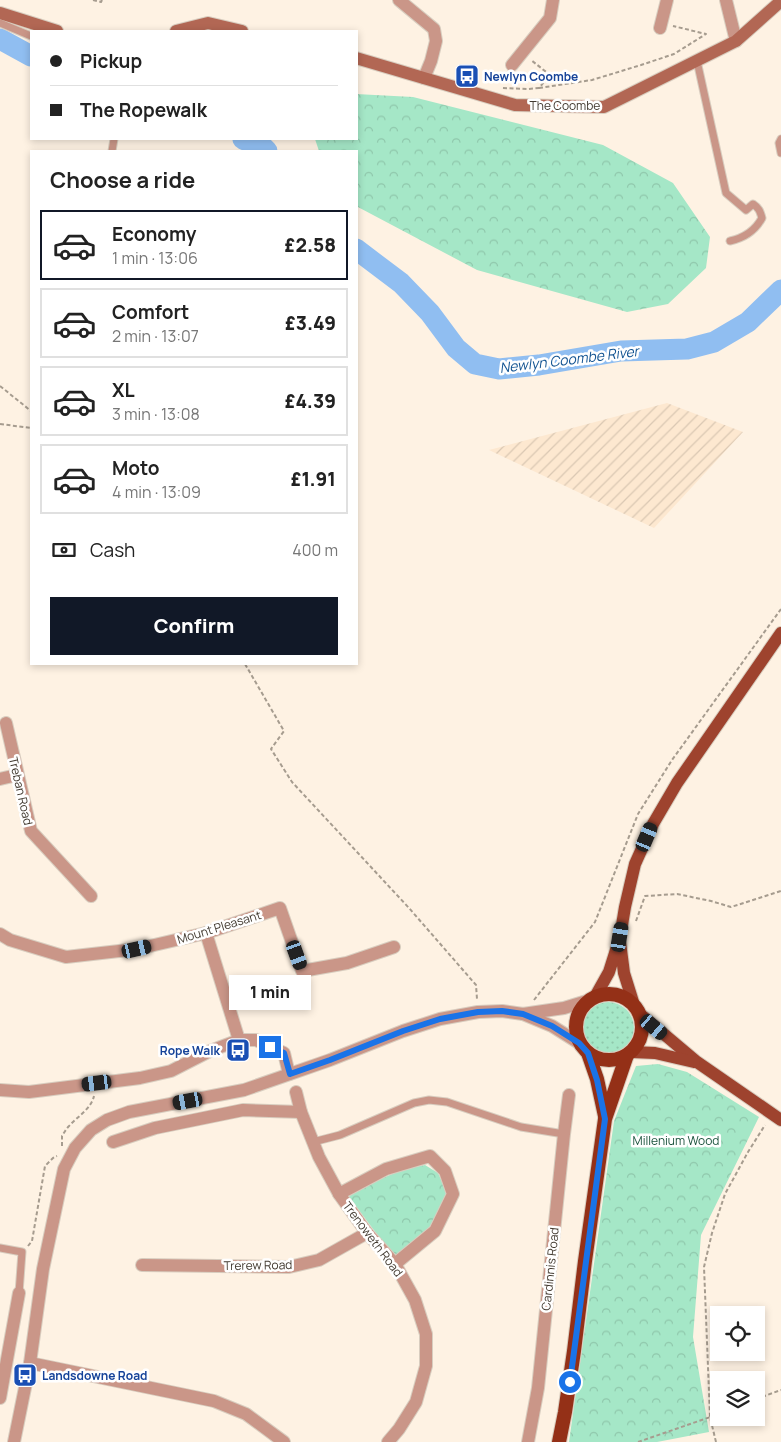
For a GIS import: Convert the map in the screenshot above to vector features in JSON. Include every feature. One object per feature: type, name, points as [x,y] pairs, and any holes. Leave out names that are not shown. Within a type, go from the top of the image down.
[{"type":"highway","points":[[559,1442],[573,1360],[605,1119],[630,1054],[642,1034],[642,1024],[637,1010],[626,998],[616,994],[606,994],[592,998],[579,1011],[576,1022],[576,1033],[597,1080],[605,1119]]},
{"type":"highway","points":[[584,1048],[598,1059],[610,1061],[630,1054]]},
{"type":"main road","name":"The Coombe","points":[[358,59],[515,105],[604,107],[736,41],[781,1]]},
{"type":"main road","points":[[0,13],[54,30]]},
{"type":"main road","points":[[181,30],[208,24],[237,30]]},
{"type":"main road","points":[[592,998],[609,972],[620,937],[624,907],[636,864],[652,824],[677,783],[781,633]]},
{"type":"main road","points":[[620,937],[624,973],[637,1010],[697,1062],[776,1117]]},
{"type":"main road","points":[[630,1054],[656,1054],[697,1062]]},
{"type":"street","points":[[399,0],[434,28],[436,41],[424,78]]},
{"type":"street","points":[[512,65],[550,18],[553,0]]},
{"type":"street","points":[[660,28],[667,0]]},
{"type":"street","points":[[726,0],[736,41]]},
{"type":"street","name":"Treban Road","points":[[6,723],[31,831],[91,896]]},
{"type":"street","points":[[0,778],[17,775]]},
{"type":"street","name":"Mount Pleasant","points":[[0,934],[10,940],[66,957],[137,949],[206,933],[280,908],[302,971],[347,963],[394,947]]},
{"type":"street","points":[[206,933],[239,1040]]},
{"type":"street","points":[[523,1014],[564,1008],[592,998]]},
{"type":"street","points":[[14,1442],[30,1363],[44,1269],[64,1169],[65,1154],[75,1148],[91,1130],[106,1120],[129,1112],[244,1090],[330,1060],[403,1031],[440,1019],[478,1012],[502,1011],[523,1014],[552,1026],[584,1048]]},
{"type":"street","points":[[0,1090],[29,1092],[140,1078],[171,1070],[210,1051],[239,1040],[256,1040],[284,1053],[290,1074]]},
{"type":"street","name":"Trenoweth Road","points":[[296,1092],[301,1112],[319,1157],[340,1194],[367,1233],[395,1264],[415,1300],[426,1334],[426,1366],[416,1402],[399,1429],[388,1442]]},
{"type":"street","name":"Cardinnis Road","points":[[528,1442],[538,1388],[569,1095]]},
{"type":"street","points":[[113,1142],[155,1128],[243,1110],[301,1112]]},
{"type":"street","points":[[340,1194],[386,1168],[430,1156],[446,1171],[452,1194],[435,1231],[395,1264]]},
{"type":"street","name":"Trerew Road","points":[[142,1265],[289,1267],[319,1260],[367,1233]]},
{"type":"street","points":[[0,1398],[19,1293]]},
{"type":"street","points":[[30,1363],[214,1401],[246,1414],[284,1442]]},
{"type":"lane","points":[[0,23],[30,36]]},
{"type":"lane","points":[[697,61],[726,192],[746,210],[753,204],[756,206],[760,209],[762,218],[757,227],[741,238],[730,242]]},
{"type":"lane","points":[[781,139],[779,143],[781,152]]},
{"type":"lane","points":[[313,1142],[340,1136],[414,1103],[429,1100],[447,1102],[521,1127],[564,1134]]},
{"type":"lane","points":[[0,1248],[22,1252],[19,1293]]},
{"type":"path","points":[[93,0],[101,2],[102,0]]},
{"type":"path","points":[[511,89],[539,88],[592,80],[674,54],[706,34],[673,26]]},
{"type":"path","points":[[531,60],[550,75],[539,88]]},
{"type":"path","points":[[0,386],[30,410]]},
{"type":"path","points":[[0,424],[30,428]]},
{"type":"path","points":[[246,665],[284,731],[271,750],[292,782],[476,985],[478,1012]]},
{"type":"path","points":[[636,923],[646,896],[677,894],[730,907],[781,891]]},
{"type":"path","points":[[22,1252],[32,1241],[44,1166],[60,1154],[65,1154],[62,1136],[93,1100],[97,1083]]},
{"type":"path","points":[[638,1442],[710,1417],[704,1267],[712,1233],[725,1194],[748,1152],[776,1117]]},
{"type":"path","points":[[765,1396],[781,1390]]},
{"type":"path","points":[[712,1426],[716,1442]]},
{"type":"shaded area","points":[[667,403],[743,432],[654,528],[489,450]]},
{"type":"green space","points":[[358,94],[413,97],[603,145],[673,183],[710,237],[706,268],[668,304],[627,312],[477,270],[358,207],[358,150],[319,150],[315,140],[358,140]]},
{"type":"green space","points":[[608,1002],[622,1006],[630,1014],[634,1028],[630,1042],[622,1050],[608,1054],[594,1050],[586,1042],[582,1028],[586,1014],[594,1006]]},
{"type":"green space","name":"Millenium Wood","points":[[658,1064],[687,1072],[759,1117],[701,1235],[693,1337],[709,1432],[657,1442],[569,1442],[614,1121],[636,1066]]},
{"type":"green space","points":[[425,1165],[438,1173],[447,1192],[428,1235],[399,1258],[391,1253],[349,1197],[352,1191],[404,1169]]},
{"type":"waterway","name":"Newlyn Coombe River","points":[[0,39],[30,55]]},
{"type":"waterway","name":"Newlyn Coombe River","points":[[245,140],[266,150]]},
{"type":"waterway","name":"Newlyn Coombe River","points":[[358,251],[401,283],[430,313],[456,348],[475,364],[499,369],[539,365],[621,351],[687,349],[714,342],[748,322],[781,290]]},
{"type":"place","name":"Newlyn Coombe","points":[[467,76]]},
{"type":"place","name":"Rope Walk","points":[[238,1050]]},
{"type":"place","name":"Landsdowne Road","points":[[25,1375]]},
{"type":"route","points":[[270,1047],[284,1053],[290,1074],[440,1019],[478,1012],[502,1011],[523,1014],[552,1026],[579,1043],[588,1053],[602,1097],[605,1119],[570,1382]]}]
